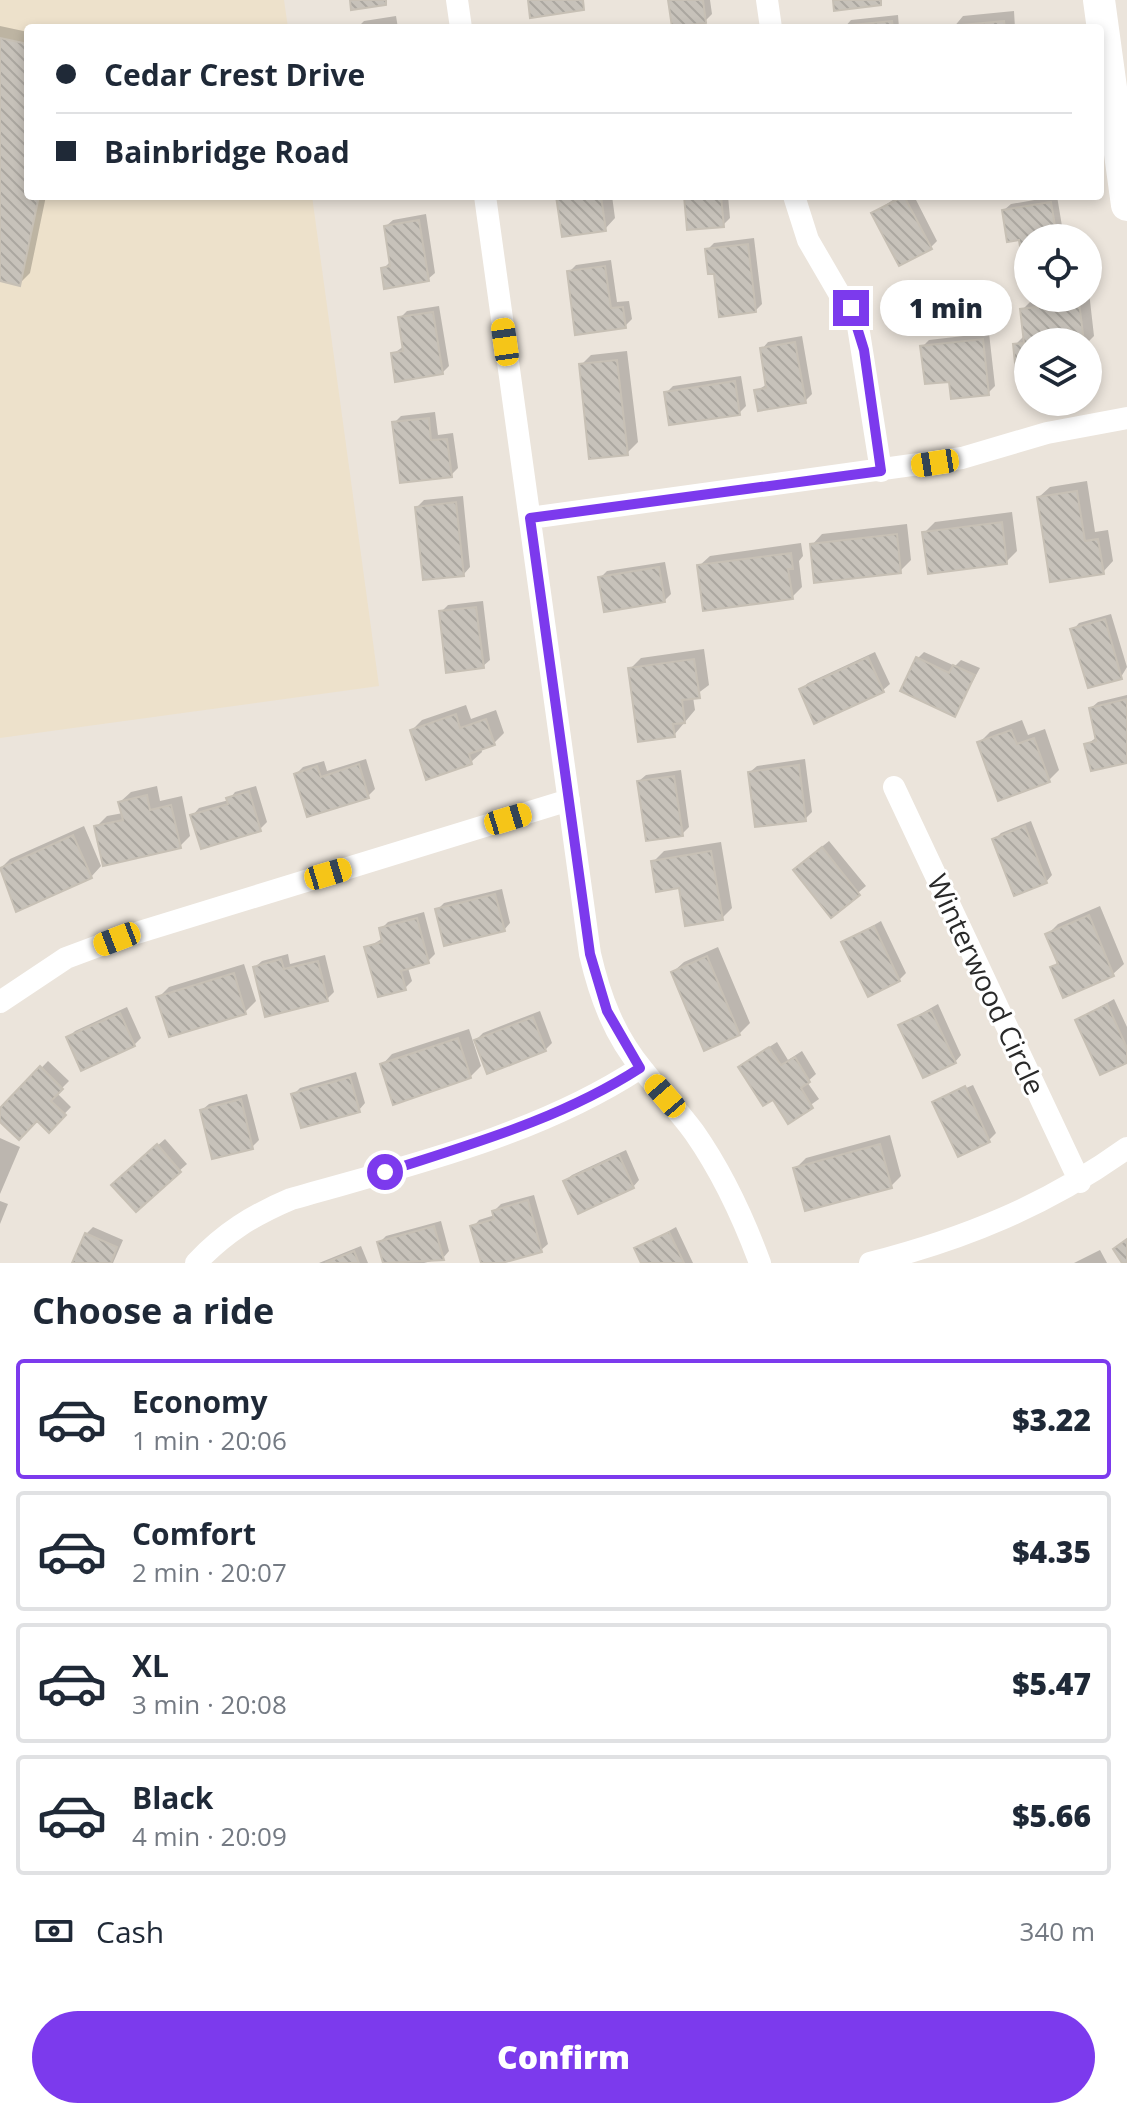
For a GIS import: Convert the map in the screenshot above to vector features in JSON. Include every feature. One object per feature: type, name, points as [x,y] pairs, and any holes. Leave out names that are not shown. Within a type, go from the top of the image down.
[{"type":"street","points":[[457,0],[460,24]]},
{"type":"street","points":[[767,0],[770,24]]},
{"type":"street","points":[[1099,0],[1102,24]]},
{"type":"street","points":[[1104,37],[1127,205]]},
{"type":"street","points":[[486,200],[590,954],[600,995],[614,1027],[640,1068],[693,1131],[725,1181],[760,1263]]},
{"type":"street","points":[[795,200],[808,240],[858,326],[881,471]]},
{"type":"street","points":[[530,518],[962,458],[1047,433],[1127,418]]},
{"type":"street","name":"Winterwood Circle","points":[[894,787],[1080,1182]]},
{"type":"street","points":[[0,1002],[66,958],[117,939],[569,800]]},
{"type":"street","points":[[196,1263],[218,1239],[252,1216],[291,1199],[552,1117],[595,1097],[640,1068]]},
{"type":"street","points":[[870,1263],[971,1233],[1027,1210],[1080,1182],[1127,1148]]},
{"type":"shaded area","points":[[0,0],[284,0],[287,24],[24,24],[24,200],[313,200],[379,686],[0,738]]},
{"type":"building","points":[[350,0],[386,0],[386,5],[351,10]]},
{"type":"building","points":[[528,0],[583,0],[584,10],[530,18]]},
{"type":"building","points":[[668,0],[703,0],[706,23],[672,24]]},
{"type":"building","points":[[833,0],[881,0],[881,5],[834,11]]},
{"type":"building","points":[[892,21],[892,24],[862,24]]},
{"type":"building","points":[[1004,21],[1004,24],[972,24]]},
{"type":"building","points":[[0,38],[24,43],[24,200],[38,200],[20,286],[0,281]]},
{"type":"building","points":[[557,200],[602,200],[606,231],[562,237]]},
{"type":"building","points":[[684,200],[721,200],[724,227],[687,230]]},
{"type":"building","points":[[896,200],[906,200],[932,249],[899,266],[871,213]]},
{"type":"building","points":[[1051,202],[1055,224],[1014,224],[1014,241],[1007,242],[1002,210]]},
{"type":"building","points":[[419,220],[429,281],[384,289],[381,268],[390,266],[384,226]]},
{"type":"building","points":[[748,244],[756,312],[719,317],[714,274],[708,274],[705,249]]},
{"type":"building","points":[[605,266],[611,308],[623,307],[626,328],[575,335],[567,271]]},
{"type":"building","points":[[433,312],[443,374],[395,382],[391,353],[403,351],[398,317]]},
{"type":"building","points":[[1020,312],[1080,312],[1082,328],[1022,328]]},
{"type":"building","points":[[983,339],[989,395],[951,399],[949,382],[925,384],[920,346]]},
{"type":"building","points":[[795,342],[806,403],[758,411],[754,390],[766,388],[760,348]]},
{"type":"building","points":[[617,360],[628,455],[589,459],[579,364]]},
{"type":"building","points":[[735,381],[740,415],[669,425],[664,392]]},
{"type":"building","points":[[429,418],[431,440],[447,439],[452,477],[400,483],[392,422]]},
{"type":"building","points":[[1077,491],[1085,541],[1098,539],[1104,574],[1050,582],[1037,497]]},
{"type":"building","points":[[456,502],[464,576],[423,580],[415,507]]},
{"type":"building","points":[[1002,522],[1007,564],[928,574],[922,532]]},
{"type":"building","points":[[897,534],[901,573],[814,583],[810,544]]},
{"type":"building","points":[[791,553],[793,569],[788,569],[793,599],[703,611],[697,565]]},
{"type":"building","points":[[659,567],[665,602],[604,612],[598,577]]},
{"type":"building","points":[[476,607],[484,668],[446,673],[439,611]]},
{"type":"building","points":[[1105,619],[1122,679],[1088,688],[1070,629]]},
{"type":"building","points":[[868,657],[884,692],[814,724],[799,689]]},
{"type":"building","points":[[916,657],[949,673],[953,665],[975,675],[955,717],[900,691]]},
{"type":"building","points":[[694,659],[700,698],[682,700],[685,723],[673,724],[675,737],[638,742],[628,668]]},
{"type":"building","points":[[1127,699],[1127,763],[1091,771],[1084,744],[1096,741],[1089,708]]},
{"type":"building","points":[[456,714],[460,728],[486,719],[495,745],[469,754],[472,764],[426,780],[410,730]]},
{"type":"building","points":[[1011,730],[1017,744],[1034,738],[1050,782],[998,801],[977,742]]},
{"type":"building","points":[[359,764],[369,798],[307,817],[294,774],[317,766],[321,777]]},
{"type":"building","points":[[799,765],[806,821],[755,827],[748,772]]},
{"type":"building","points":[[674,776],[683,836],[646,841],[637,781]]},
{"type":"building","points":[[249,791],[261,831],[201,849],[190,815],[228,804],[226,798]]},
{"type":"building","points":[[147,795],[150,810],[171,805],[181,848],[103,866],[94,826],[123,820],[118,802]]},
{"type":"building","points":[[1025,826],[1047,883],[1014,896],[992,839]]},
{"type":"building","points":[[73,835],[92,878],[16,912],[0,868]]},
{"type":"building","points":[[822,847],[860,895],[831,918],[793,870]]},
{"type":"building","points":[[711,851],[723,920],[685,926],[679,888],[656,892],[651,861]]},
{"type":"building","points":[[495,894],[505,931],[444,946],[435,909]]},
{"type":"building","points":[[1089,915],[1114,976],[1063,998],[1050,967],[1058,964],[1045,934]]},
{"type":"building","points":[[417,918],[429,963],[401,971],[406,990],[378,997],[364,947],[382,942],[379,928]]},
{"type":"building","points":[[874,926],[900,981],[868,997],[841,942]]},
{"type":"building","points":[[707,956],[740,1035],[704,1051],[671,972]]},
{"type":"building","points":[[281,959],[284,969],[318,961],[328,1001],[265,1017],[253,967]]},
{"type":"building","points":[[234,973],[246,1014],[169,1037],[156,997]]},
{"type":"building","points":[[1107,1004],[1127,1048],[1127,1063],[1100,1075],[1075,1020]]},
{"type":"building","points":[[931,1010],[956,1063],[923,1078],[898,1025]]},
{"type":"building","points":[[120,1013],[135,1046],[81,1071],[66,1037]]},
{"type":"building","points":[[533,1017],[546,1051],[487,1074],[474,1040]]},
{"type":"building","points":[[458,1038],[471,1078],[393,1105],[380,1064]]},
{"type":"building","points":[[769,1047],[781,1065],[795,1057],[810,1082],[801,1088],[813,1108],[788,1124],[773,1100],[763,1106],[738,1067]]},
{"type":"building","points":[[40,1066],[63,1089],[51,1101],[66,1115],[49,1133],[37,1121],[19,1140],[0,1122],[0,1108]]},
{"type":"building","points":[[350,1077],[360,1112],[301,1128],[291,1094]]},
{"type":"building","points":[[965,1086],[990,1142],[958,1157],[932,1102]]},
{"type":"building","points":[[241,1099],[253,1149],[212,1159],[200,1110]]},
{"type":"building","points":[[157,1144],[181,1172],[136,1212],[111,1185]]},
{"type":"building","points":[[880,1144],[892,1188],[805,1211],[793,1168]]},
{"type":"building","points":[[619,1155],[634,1188],[578,1214],[563,1181]]},
{"type":"building","points":[[528,1200],[542,1252],[502,1263],[481,1263],[470,1226],[494,1219],[492,1211]]},
{"type":"building","points":[[434,1226],[444,1260],[383,1263],[377,1242]]},
{"type":"building","points":[[669,1232],[684,1263],[641,1263],[634,1248]]},
{"type":"building","points":[[85,1233],[117,1247],[111,1263],[72,1263]]},
{"type":"building","points":[[1127,1239],[1127,1263],[1122,1263],[1113,1249]]},
{"type":"building","points":[[354,1251],[359,1263],[325,1263]]},
{"type":"route","points":[[385,1172],[552,1117],[595,1097],[640,1068],[614,1027],[600,995],[590,954],[530,518],[881,471],[864,350],[851,308]]}]
